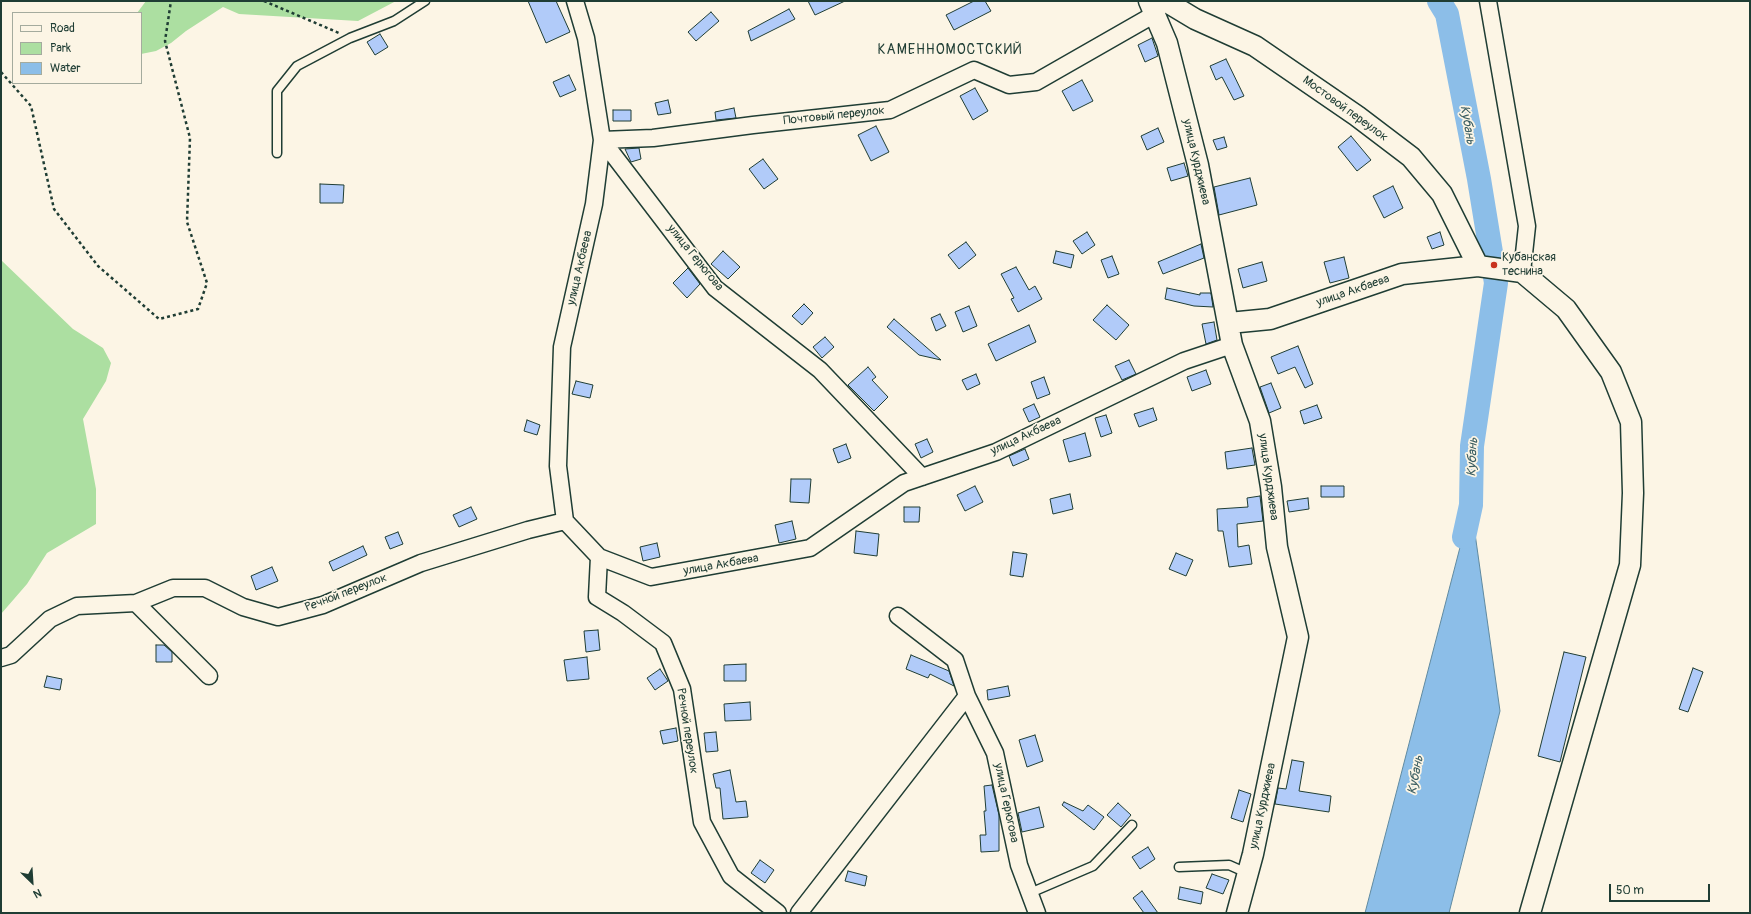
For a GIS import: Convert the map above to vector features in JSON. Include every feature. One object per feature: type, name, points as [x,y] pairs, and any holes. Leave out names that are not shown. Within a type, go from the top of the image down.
[{"type":"street","name":"улица Герюгова","points":[[575,1],[586,38],[602,140],[715,288],[820,370],[922,477]]},
{"type":"street","points":[[1488,1],[1527,226],[1522,272],[1566,309],[1611,372],[1631,422],[1633,493],[1630,565],[1537,884],[1530,913]]},
{"type":"street","name":"Почтовый переулок","points":[[602,140],[654,138],[753,125],[890,110],[974,70],[1009,85],[1036,82],[1156,5]]},
{"type":"street","name":"Мостовой переулок","points":[[1156,5],[1195,19],[1255,46],[1357,116],[1410,157],[1442,194],[1478,266]]},
{"type":"street","name":"улица Курджиева","points":[[1156,5],[1167,44]]},
{"type":"street","name":"улица Курджиева","points":[[1195,19],[1177,21],[1164,32],[1198,165],[1232,345],[1260,421],[1271,487],[1277,547],[1298,637],[1248,874],[1237,913]]},
{"type":"street","name":"улица Акбаева","points":[[602,140],[594,204],[562,347],[558,466],[565,521],[599,557],[651,577],[810,548],[904,483],[996,452],[1184,361],[1232,345]]},
{"type":"street","name":"улица Акбаева","points":[[1229,323],[1270,319],[1402,274],[1478,266],[1522,272]]},
{"type":"street","name":"Речной переулок","points":[[1,658],[11,656],[50,619],[77,606],[136,603],[173,588],[205,588],[243,607],[278,617],[323,605],[421,563],[528,530],[565,521]]},
{"type":"street","name":"Речной переулок","points":[[599,557],[597,597],[623,613],[663,644],[682,689],[702,822],[731,876],[778,913]]},
{"type":"street","points":[[136,603],[209,676]]},
{"type":"street","name":"улица Герюгова","points":[[898,616],[955,660],[967,696],[995,753],[1019,865],[1038,913]]},
{"type":"street","points":[[799,913],[967,696]]},
{"type":"lane","points":[[277,153],[277,91],[297,66],[350,38],[394,21],[425,1]]},
{"type":"lane","points":[[1030,893],[1093,866],[1132,825]]},
{"type":"lane","points":[[1179,867],[1229,865],[1248,874]]},
{"type":"path","points":[[1,72],[31,106],[54,209],[98,266],[159,319],[198,309],[207,283],[187,222],[190,138],[165,41],[171,1]]},
{"type":"path","points":[[264,1],[350,38]]},
{"type":"green space","points":[[146,1],[396,1],[358,21],[239,14],[223,7],[186,31],[171,43],[156,51],[142,54],[142,12],[138,12]]},
{"type":"green space","points":[[1,260],[73,329],[103,348],[111,363],[106,381],[83,419],[96,489],[96,524],[47,553],[27,584],[1,614]]},
{"type":"water","points":[[1471,505],[1500,711],[1449,913],[1365,913]]},
{"type":"building","points":[[528,1],[556,1],[570,32],[546,43]]},
{"type":"building","points":[[808,1],[845,1],[815,15]]},
{"type":"building","points":[[974,1],[985,1],[991,11],[954,30],[946,15]]},
{"type":"building","points":[[789,9],[795,19],[751,41],[748,31]]},
{"type":"building","points":[[711,12],[719,21],[696,41],[688,32]]},
{"type":"building","points":[[380,34],[388,47],[375,55],[367,42]]},
{"type":"building","points":[[1152,38],[1158,56],[1145,62],[1138,45]]},
{"type":"building","points":[[1226,59],[1244,96],[1234,100],[1222,77],[1216,80],[1210,66]]},
{"type":"building","points":[[569,75],[576,90],[560,97],[553,82]]},
{"type":"building","points":[[1082,80],[1093,101],[1073,111],[1062,91]]},
{"type":"building","points":[[975,88],[988,111],[973,120],[960,96]]},
{"type":"building","points":[[668,100],[671,113],[658,115],[655,103]]},
{"type":"building","points":[[734,108],[736,118],[716,120],[715,112]]},
{"type":"building","points":[[613,110],[631,110],[631,121],[613,121]]},
{"type":"building","points":[[876,126],[889,152],[871,161],[858,135]]},
{"type":"building","points":[[1158,128],[1164,142],[1147,150],[1141,136]]},
{"type":"building","points":[[1351,136],[1371,160],[1357,171],[1338,147]]},
{"type":"building","points":[[1224,137],[1227,147],[1217,150],[1213,140]]},
{"type":"building","points":[[639,148],[641,159],[631,162],[625,149]]},
{"type":"building","points":[[763,159],[778,179],[764,189],[749,169]]},
{"type":"building","points":[[1184,163],[1188,176],[1171,181],[1167,168]]},
{"type":"building","points":[[1250,178],[1257,205],[1219,215],[1214,187]]},
{"type":"building","points":[[320,184],[344,185],[343,203],[320,203]]},
{"type":"building","points":[[1393,186],[1403,208],[1384,218],[1373,196]]},
{"type":"building","points":[[1087,232],[1095,245],[1082,254],[1073,241]]},
{"type":"building","points":[[1440,232],[1444,245],[1432,249],[1427,237]]},
{"type":"building","points":[[966,242],[976,255],[959,269],[948,255]]},
{"type":"building","points":[[1201,244],[1204,258],[1163,274],[1158,262]]},
{"type":"building","points":[[723,251],[740,267],[728,279],[711,264]]},
{"type":"building","points":[[1056,251],[1074,255],[1071,268],[1053,263]]},
{"type":"building","points":[[1112,256],[1119,274],[1108,278],[1101,260]]},
{"type":"building","points":[[1344,257],[1349,278],[1330,283],[1324,262]]},
{"type":"building","points":[[1262,262],[1267,281],[1243,288],[1238,269]]},
{"type":"building","points":[[1016,267],[1029,290],[1035,286],[1042,299],[1018,312],[1011,299],[1014,298],[1001,274]]},
{"type":"building","points":[[688,268],[700,284],[687,298],[673,283]]},
{"type":"building","points":[[1167,288],[1200,295],[1200,293],[1211,293],[1213,307],[1194,306],[1165,299]]},
{"type":"building","points":[[804,304],[813,313],[802,325],[792,316]]},
{"type":"building","points":[[1107,305],[1129,325],[1116,340],[1093,320]]},
{"type":"building","points":[[969,306],[977,326],[963,332],[955,312]]},
{"type":"building","points":[[940,314],[946,326],[936,331],[931,318]]},
{"type":"building","points":[[894,319],[941,360],[919,355],[887,327]]},
{"type":"building","points":[[1214,322],[1217,340],[1206,344],[1202,324]]},
{"type":"building","points":[[1029,325],[1036,342],[996,361],[988,344]]},
{"type":"building","points":[[825,337],[834,347],[822,358],[813,347]]},
{"type":"building","points":[[1298,346],[1313,384],[1305,388],[1295,367],[1278,374],[1271,357]]},
{"type":"building","points":[[1129,360],[1136,374],[1122,380],[1115,366]]},
{"type":"building","points":[[868,367],[876,377],[872,380],[888,397],[874,411],[848,385]]},
{"type":"building","points":[[1206,370],[1211,384],[1192,391],[1187,377]]},
{"type":"building","points":[[976,374],[980,384],[967,390],[962,380]]},
{"type":"building","points":[[1044,377],[1050,394],[1037,399],[1031,382]]},
{"type":"building","points":[[576,381],[593,385],[590,398],[572,394]]},
{"type":"building","points":[[1271,383],[1281,408],[1269,413],[1260,387]]},
{"type":"building","points":[[1034,404],[1040,417],[1029,422],[1023,409]]},
{"type":"building","points":[[1317,405],[1322,418],[1304,424],[1300,411]]},
{"type":"building","points":[[1153,408],[1157,420],[1139,427],[1134,414]]},
{"type":"building","points":[[1106,415],[1112,433],[1101,437],[1095,418]]},
{"type":"building","points":[[527,420],[540,425],[537,435],[524,431]]},
{"type":"building","points":[[1085,433],[1091,456],[1069,462],[1063,440]]},
{"type":"building","points":[[927,439],[933,452],[921,458],[915,444]]},
{"type":"building","points":[[846,444],[851,458],[838,463],[833,449]]},
{"type":"building","points":[[1252,448],[1255,465],[1227,469],[1225,452]]},
{"type":"building","points":[[1025,449],[1029,459],[1013,466],[1009,456]]},
{"type":"building","points":[[791,479],[811,479],[809,503],[790,502]]},
{"type":"building","points":[[975,486],[983,502],[965,511],[957,495]]},
{"type":"building","points":[[1321,486],[1344,486],[1344,497],[1321,497]]},
{"type":"building","points":[[1070,494],[1073,509],[1053,514],[1050,499]]},
{"type":"building","points":[[1260,496],[1263,521],[1237,524],[1238,547],[1249,545],[1252,564],[1229,567],[1223,531],[1218,531],[1217,509],[1248,507],[1247,498]]},
{"type":"building","points":[[1308,498],[1309,509],[1289,512],[1287,501]]},
{"type":"building","points":[[471,507],[477,519],[459,527],[453,515]]},
{"type":"building","points":[[904,507],[920,507],[919,522],[904,522]]},
{"type":"building","points":[[792,521],[796,539],[779,543],[775,525]]},
{"type":"building","points":[[856,531],[879,534],[877,556],[854,553]]},
{"type":"building","points":[[398,532],[403,544],[390,549],[385,537]]},
{"type":"building","points":[[657,543],[660,557],[643,561],[640,547]]},
{"type":"building","points":[[363,546],[367,555],[333,571],[329,562]]},
{"type":"building","points":[[1013,552],[1027,554],[1023,577],[1010,575]]},
{"type":"building","points":[[1176,553],[1193,560],[1186,576],[1169,569]]},
{"type":"building","points":[[272,567],[278,581],[256,590],[251,576]]},
{"type":"building","points":[[598,630],[600,650],[586,652],[584,631]]},
{"type":"building","points":[[156,645],[164,645],[172,652],[172,662],[156,662]]},
{"type":"building","points":[[1564,652],[1586,657],[1560,762],[1538,756]]},
{"type":"building","points":[[911,655],[949,671],[954,686],[930,674],[928,678],[906,669]]},
{"type":"building","points":[[587,657],[589,679],[567,681],[564,660]]},
{"type":"building","points":[[746,664],[746,681],[724,681],[724,665]]},
{"type":"building","points":[[1693,668],[1703,672],[1688,712],[1679,709]]},
{"type":"building","points":[[660,669],[668,681],[655,690],[647,678]]},
{"type":"building","points":[[47,676],[62,679],[60,690],[44,687]]},
{"type":"building","points":[[1008,686],[1010,696],[988,700],[987,690]]},
{"type":"building","points":[[750,702],[751,720],[725,721],[724,704]]},
{"type":"building","points":[[676,728],[678,741],[663,744],[660,731]]},
{"type":"building","points":[[716,732],[718,751],[706,752],[704,733]]},
{"type":"building","points":[[1035,735],[1043,761],[1027,767],[1019,740]]},
{"type":"building","points":[[1292,760],[1304,762],[1299,791],[1331,796],[1329,812],[1275,804],[1278,788],[1286,789]]},
{"type":"building","points":[[730,770],[736,802],[746,801],[748,817],[723,819],[720,788],[716,788],[713,774]]},
{"type":"building","points":[[992,785],[999,815],[999,851],[981,852],[980,835],[986,835],[984,786]]},
{"type":"building","points":[[1239,790],[1251,794],[1243,822],[1231,818]]},
{"type":"building","points":[[1064,802],[1083,811],[1088,805],[1104,817],[1094,830],[1062,805]]},
{"type":"building","points":[[1118,803],[1131,815],[1121,827],[1107,815]]},
{"type":"building","points":[[1039,807],[1044,827],[1022,832],[1018,813]]},
{"type":"building","points":[[1148,847],[1155,859],[1140,869],[1132,857]]},
{"type":"building","points":[[760,860],[774,870],[765,883],[751,873]]},
{"type":"building","points":[[848,871],[867,876],[865,886],[845,881]]},
{"type":"building","points":[[1212,874],[1229,880],[1223,894],[1206,888]]},
{"type":"building","points":[[1180,887],[1203,892],[1201,904],[1178,899]]},
{"type":"building","points":[[1142,891],[1158,913],[1144,913],[1133,898]]},
{"type":"waterway","name":"Кубань","points":[[1439,1],[1447,14],[1479,179],[1496,283],[1472,446],[1471,505],[1464,537]]},
{"type":"place","name":"Кубанская теснина","points":[[1494,265]]},
{"type":"district","name":"КАМЕННОМОСТСКИЙ","points":[[950,50]]}]
